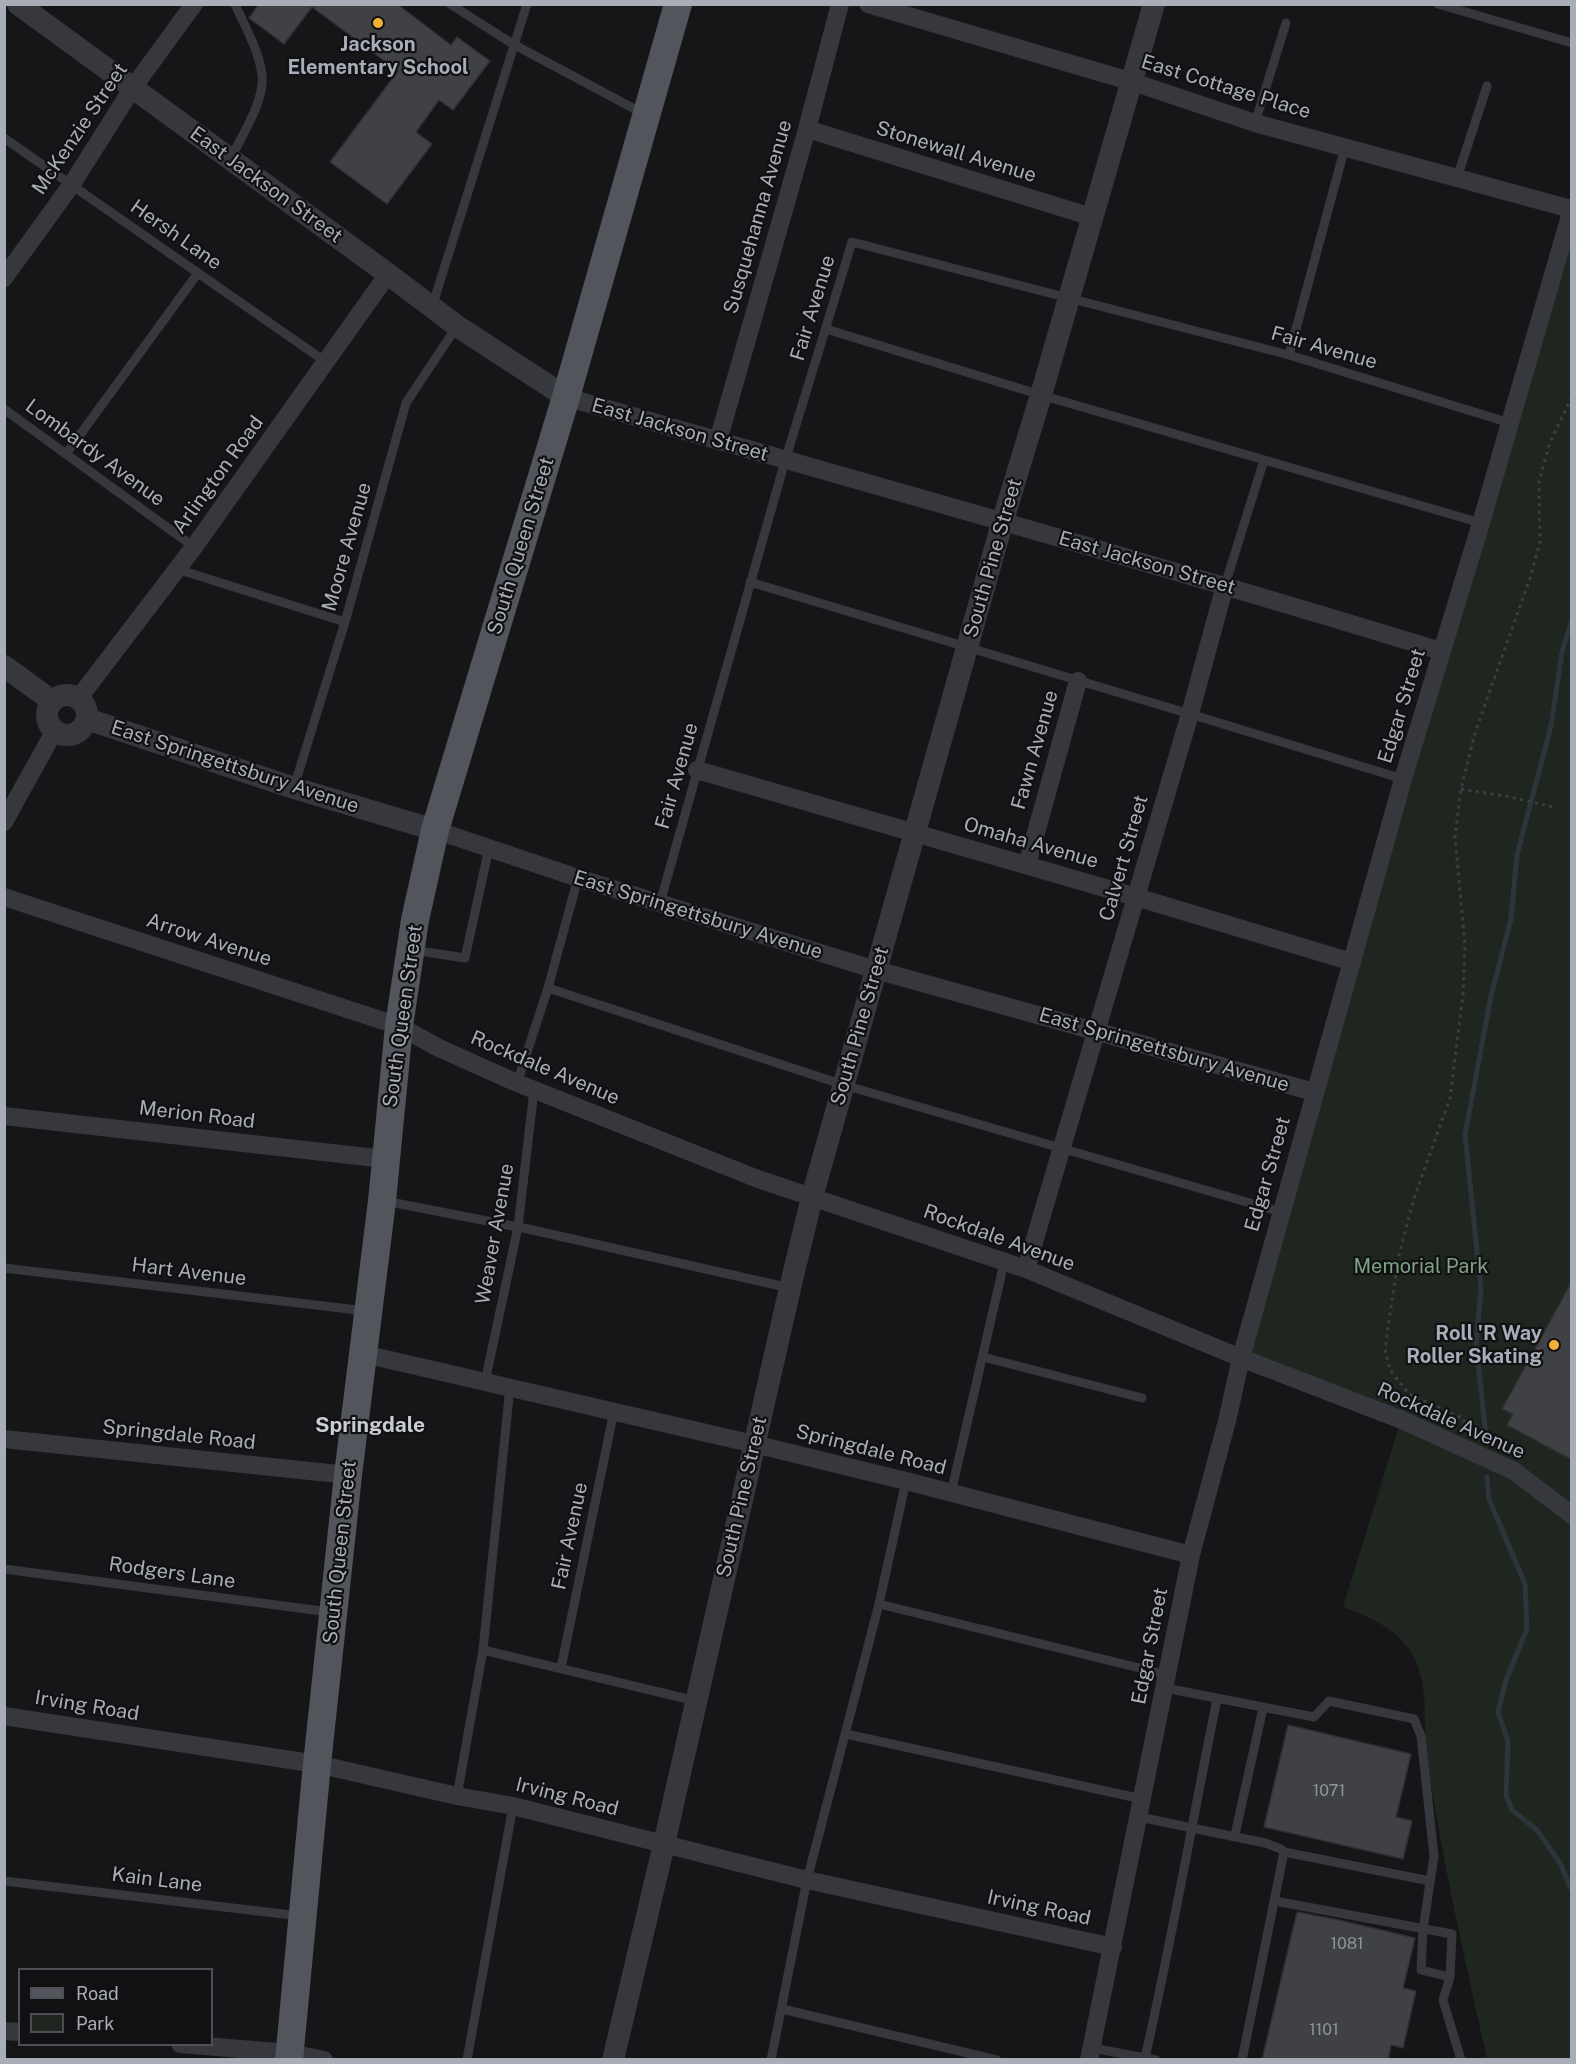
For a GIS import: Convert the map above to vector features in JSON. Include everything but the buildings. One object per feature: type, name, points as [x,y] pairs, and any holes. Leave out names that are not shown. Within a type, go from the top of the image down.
[{"type":"main road","name":"South Queen Street","points":[[290,2056],[317,1764],[348,1475],[382,1201],[399,1026],[410,950],[435,830],[566,397],[678,4]]},
{"type":"street","name":"East Jackson Street","points":[[18,4],[457,326],[566,397],[785,461],[1003,520],[1442,651]]},
{"type":"street","name":"McKenzie Street","points":[[4,278],[72,184],[132,89],[194,4]]},
{"type":"street","name":"Susquehanna Avenue","points":[[718,441],[807,129],[840,4]]},
{"type":"street","name":"East Cottage Place","points":[[868,4],[914,11],[1256,123],[1571,209]]},
{"type":"street","name":"South Pine Street","points":[[612,2060],[664,1844],[812,1197],[1003,520],[1154,4]]},
{"type":"street","name":"Stonewall Avenue","points":[[807,129],[1092,218]]},
{"type":"street","name":"Edgar Street","points":[[1091,2054],[1191,1555],[1227,1421],[1241,1358],[1403,779],[1481,523],[1571,209]]},
{"type":"street","name":"Arlington Road","points":[[83,709],[177,569],[388,274]]},
{"type":"street","name":"Calvert Street","points":[[1026,1269],[1190,714],[1225,585]]},
{"type":"street","points":[[4,666],[52,701],[48,713],[55,730],[4,822]]},
{"type":"street","name":"Fawn Avenue","points":[[1027,865],[1078,681]]},
{"type":"street","name":"East Springettsbury Avenue","points":[[52,701],[68,695],[83,709],[294,788],[435,830],[578,878],[876,970],[1314,1092]]},
{"type":"street","name":"East Springettsbury Avenue","points":[[55,730],[67,735],[73,734],[84,726],[83,709]]},
{"type":"street","name":"Omaha Avenue","points":[[697,770],[1352,962]]},
{"type":"street","name":"Arrow Avenue","points":[[4,897],[399,1026]]},
{"type":"street","name":"Rockdale Avenue","points":[[399,1026],[439,1048],[517,1083],[758,1179],[1026,1269],[1241,1358],[1402,1420],[1514,1471],[1572,1515]]},
{"type":"street","name":"Merion Road","points":[[4,1116],[385,1160]]},
{"type":"street","name":"Springdale Road","points":[[364,1354],[754,1444],[1191,1555]]},
{"type":"street","name":"Springdale Road","points":[[4,1439],[348,1475]]},
{"type":"street","name":"Irving Road","points":[[4,1716],[317,1764],[513,1806],[807,1880],[1113,1947]]},
{"type":"street","points":[[198,2046],[324,2060]]},
{"type":"lane","points":[[230,160],[259,98],[262,76],[256,51],[235,4]]},
{"type":"lane","points":[[450,4],[513,44],[646,115]]},
{"type":"lane","points":[[432,307],[527,4]]},
{"type":"lane","points":[[1438,4],[1572,43]]},
{"type":"lane","points":[[1256,123],[1286,23]]},
{"type":"lane","points":[[1457,178],[1487,86]]},
{"type":"lane","name":"Hersh Lane","points":[[4,138],[326,363]]},
{"type":"lane","points":[[1289,355],[1345,147]]},
{"type":"lane","name":"Fair Avenue","points":[[660,903],[785,461],[852,242],[1289,355],[1510,423]]},
{"type":"lane","points":[[66,454],[198,273]]},
{"type":"lane","name":"Moore Avenue","points":[[294,788],[345,622],[406,403],[457,326]]},
{"type":"lane","points":[[826,329],[1041,395],[1481,523]]},
{"type":"lane","name":"Lombardy Avenue","points":[[4,409],[194,546]]},
{"type":"lane","name":"Calvert Street","points":[[1225,585],[1264,460]]},
{"type":"lane","points":[[177,569],[345,622]]},
{"type":"lane","points":[[750,582],[1403,779]]},
{"type":"lane","points":[[410,950],[465,958],[489,848]]},
{"type":"lane","points":[[517,1083],[548,988],[578,878]]},
{"type":"lane","points":[[548,988],[843,1085],[1281,1212]]},
{"type":"lane","name":"Weaver Avenue","points":[[485,1382],[518,1227],[534,1090]]},
{"type":"lane","points":[[382,1201],[518,1227],[790,1288]]},
{"type":"lane","points":[[951,1493],[1004,1263]]},
{"type":"lane","name":"Hart Avenue","points":[[4,1268],[369,1311]]},
{"type":"lane","points":[[983,1357],[1142,1398]]},
{"type":"lane","points":[[458,1796],[483,1650],[510,1387]]},
{"type":"lane","name":"Fair Avenue","points":[[561,1668],[615,1411]]},
{"type":"lane","points":[[771,2060],[807,1880],[879,1604],[906,1481]]},
{"type":"lane","name":"Rodgers Lane","points":[[4,1569],[334,1612]]},
{"type":"lane","points":[[879,1604],[1166,1682],[1217,1699],[1314,1717],[1329,1701],[1414,1719],[1421,1736],[1434,1856],[1423,1929],[1421,1970],[1450,1977]]},
{"type":"lane","points":[[483,1650],[696,1701]]},
{"type":"lane","points":[[1145,2058],[1182,1883],[1217,1699]]},
{"type":"lane","points":[[1235,1835],[1263,1708]]},
{"type":"lane","points":[[846,1734],[1141,1808],[1191,1828],[1235,1835],[1275,1846],[1284,1852],[1430,1881]]},
{"type":"lane","points":[[467,2060],[513,1806]]},
{"type":"lane","points":[[1242,2060],[1284,1852]]},
{"type":"lane","name":"Kain Lane","points":[[4,1881],[304,1916]]},
{"type":"lane","points":[[1275,1901],[1452,1934],[1450,1977],[1443,2000],[1461,2060]]},
{"type":"lane","points":[[782,2009],[998,2060]]},
{"type":"lane","points":[[1091,2054],[1156,2060]]},
{"type":"path","points":[[1466,1449],[1464,1419],[1409,1394],[1390,1370],[1385,1349],[1398,1259],[1414,1198],[1449,1098],[1463,984],[1465,945],[1455,837],[1461,789],[1475,733],[1530,578],[1540,542],[1539,482],[1549,445],[1572,396]]},
{"type":"path","points":[[1461,789],[1511,796],[1557,808]]},
{"type":"green space","name":"Memorial Park","points":[[1571,209],[1571,2059],[1487,2059],[1454,1910],[1433,1797],[1427,1759],[1424,1696],[1420,1672],[1409,1650],[1394,1633],[1364,1615],[1343,1607],[1401,1420],[1241,1358]]},
{"type":"waterway","points":[[1486,1435],[1476,1345],[1481,1289],[1465,1135],[1491,996],[1511,919],[1517,855],[1551,726],[1562,652],[1572,620]]},
{"type":"waterway","points":[[1487,1477],[1489,1499],[1525,1584],[1527,1629],[1506,1680],[1498,1712],[1508,1741],[1506,1795],[1512,1810],[1537,1830],[1560,1863],[1572,1891]]},
{"type":"place","name":"Jackson Elementary School","points":[[378,23]]},
{"type":"place","name":"Roll 'R Way Roller Skating","points":[[1554,1345]]},
{"type":"district","name":"Springdale","points":[[370,1426]]}]
